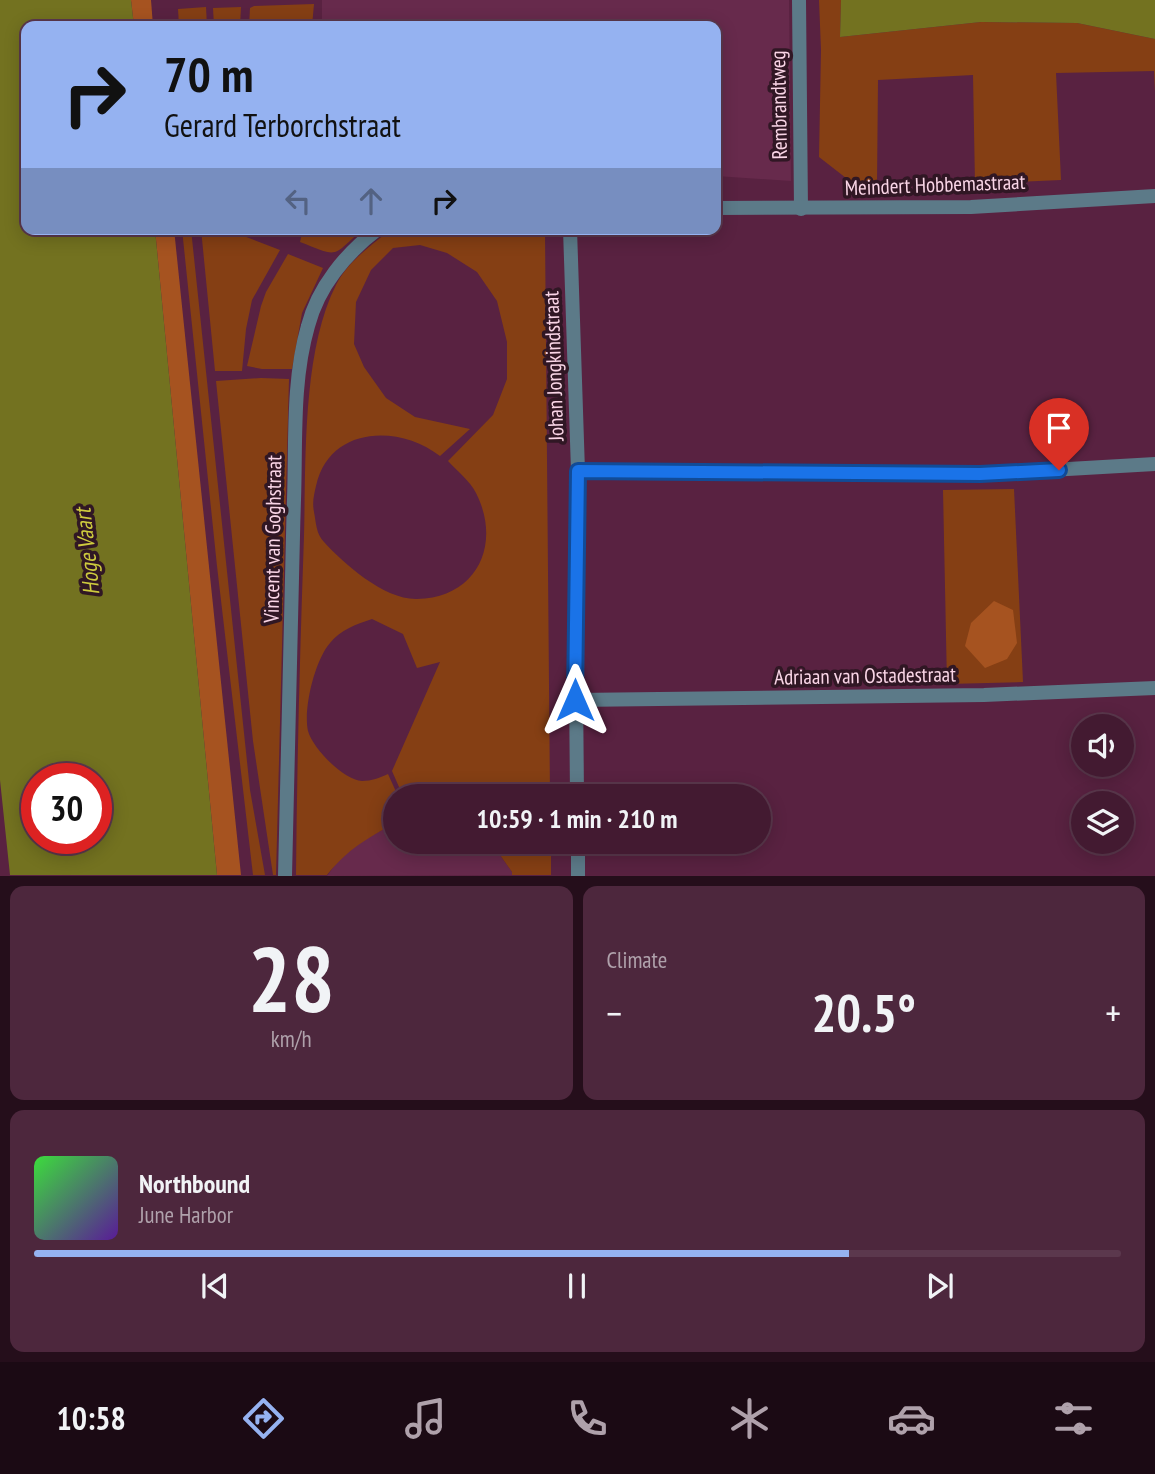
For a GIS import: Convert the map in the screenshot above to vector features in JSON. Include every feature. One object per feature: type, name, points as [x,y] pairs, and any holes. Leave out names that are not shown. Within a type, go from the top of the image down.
[{"type":"street","name":"Rembrandtweg","points":[[799,0],[801,209]]},
{"type":"street","name":"Meindert Hobbemastraat","points":[[721,208],[971,207],[1155,196]]},
{"type":"street","name":"Vincent van Goghstraat","points":[[285,876],[298,392],[302,357],[307,327],[326,284],[371,235]]},
{"type":"street","name":"Johan Jongkindstraat","points":[[570,235],[578,471],[577,784]]},
{"type":"street","points":[[578,471],[980,474],[1155,464]]},
{"type":"street","name":"Adriaan van Ostadestraat","points":[[575,700],[984,695],[1155,688]]},
{"type":"street","points":[[578,854],[578,876]]},
{"type":"shaded area","points":[[131,0],[151,0],[153,21],[133,21]]},
{"type":"shaded area","points":[[322,0],[789,0],[791,181],[721,176],[721,21],[322,21]]},
{"type":"shaded area","points":[[819,0],[841,0],[840,37],[981,22],[1077,23],[1155,39],[1155,92],[1154,71],[1056,73],[1061,180],[975,184],[973,75],[878,80],[877,184],[855,185],[819,157]]},
{"type":"shaded area","points":[[314,4],[312,21],[249,21],[250,8]]},
{"type":"shaded area","points":[[206,7],[207,21],[179,21],[178,9]]},
{"type":"shaded area","points":[[241,7],[240,21],[214,21],[213,8]]},
{"type":"shaded area","points":[[156,235],[175,235],[241,875],[217,875]]},
{"type":"shaded area","points":[[183,235],[192,235],[250,790],[265,875],[253,875]]},
{"type":"shaded area","points":[[202,235],[241,235],[280,250],[252,300],[242,371],[215,371]]},
{"type":"shaded area","points":[[302,235],[356,235],[335,252],[323,251],[300,242]]},
{"type":"shaded area","points":[[384,235],[545,235],[550,784],[398,784],[392,771],[440,662],[417,668],[403,634],[372,619],[355,625],[334,638],[320,661],[307,710],[308,731],[316,746],[330,762],[347,775],[362,781],[388,774],[393,784],[383,784],[383,830],[358,845],[327,875],[296,875],[306,441],[311,374],[325,312],[336,285],[353,261]],"holes":[[[420,245],[447,253],[477,272],[497,301],[507,342],[507,379],[493,415],[448,461],[476,493],[483,512],[485,549],[479,565],[469,578],[455,589],[438,596],[417,599],[392,594],[366,579],[342,560],[319,535],[313,508],[316,486],[323,466],[335,452],[350,442],[367,436],[405,439],[440,456],[470,429],[415,417],[386,398],[364,367],[354,344],[356,302],[371,270],[393,248]]]},
{"type":"shaded area","points":[[288,254],[323,268],[302,313],[292,369],[247,366],[266,292]]},
{"type":"shaded area","points":[[289,379],[276,875],[273,875],[253,741],[216,381]]},
{"type":"shaded area","points":[[1014,489],[1023,682],[947,684],[943,490]]},
{"type":"shaded area","points":[[994,601],[1013,610],[1017,643],[1007,659],[985,668],[965,646],[971,623]]},
{"type":"shaded area","points":[[383,830],[383,854],[499,854],[512,875],[327,876],[342,855]]},
{"type":"shaded area","points":[[499,854],[551,854],[551,875],[512,875]]},
{"type":"water","name":"Hoge Vaart","points":[[0,0],[131,0],[133,21],[21,21],[21,235],[156,235],[217,875],[10,875],[0,780]]},
{"type":"water","points":[[841,0],[1155,0],[1155,39],[1077,23],[981,22],[840,37]]},
{"type":"route","points":[[575,700],[578,471],[980,474],[1059,470]]}]
